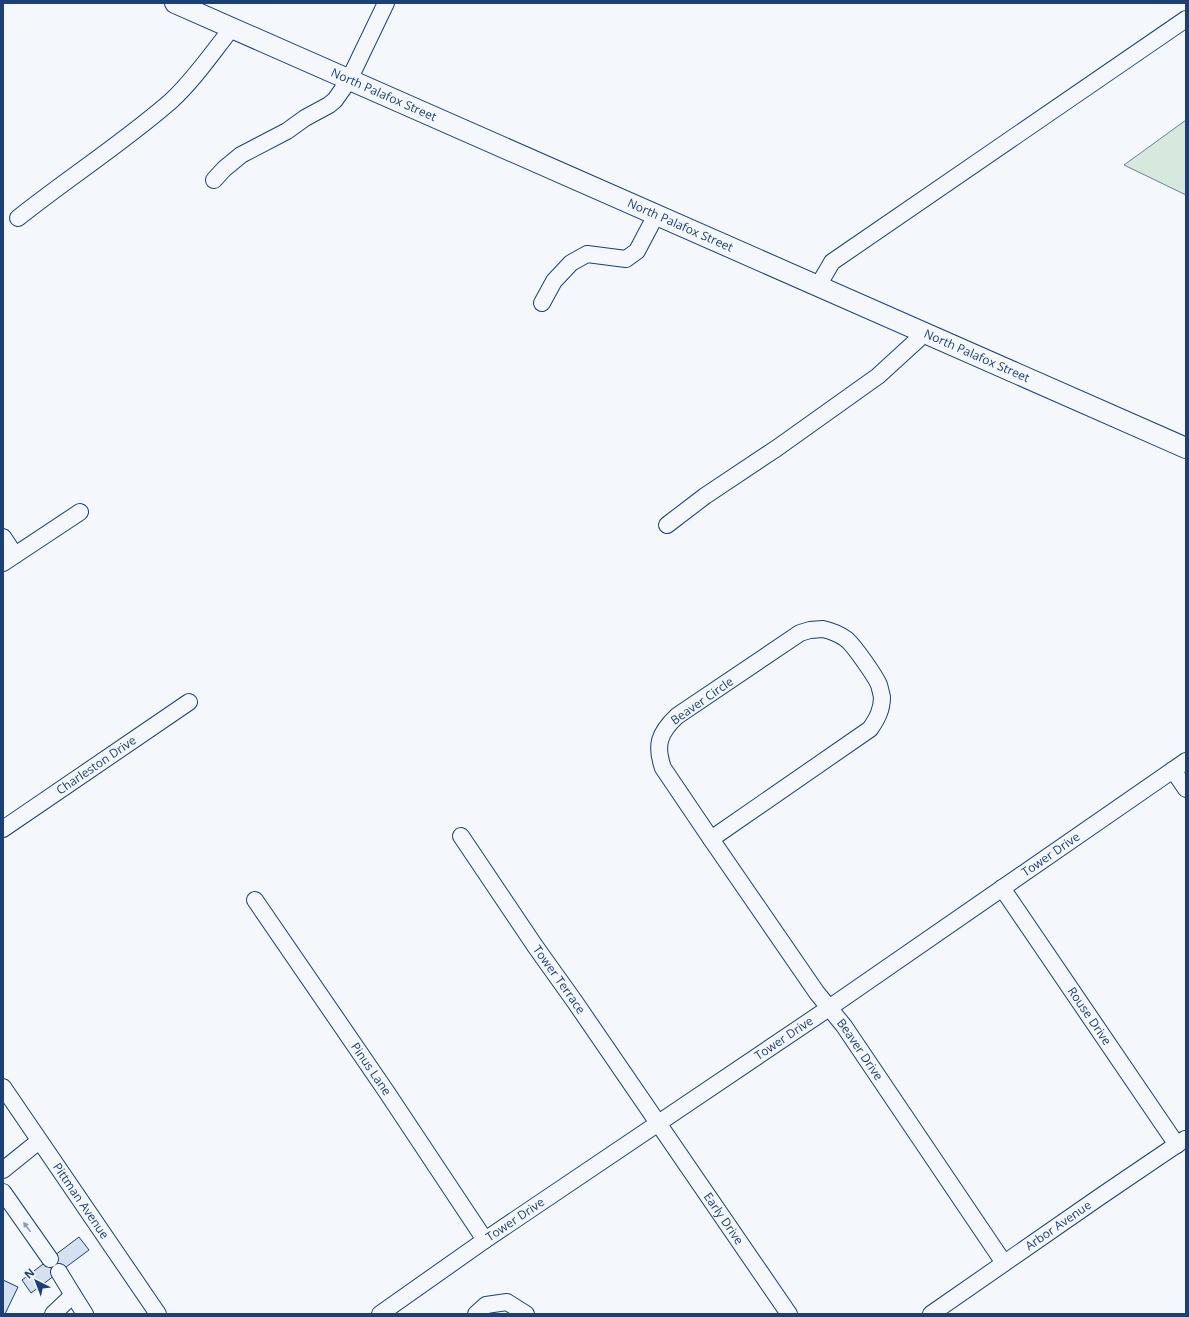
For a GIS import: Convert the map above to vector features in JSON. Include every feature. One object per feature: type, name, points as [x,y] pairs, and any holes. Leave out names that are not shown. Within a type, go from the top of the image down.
[{"type":"main road","name":"North Palafox Street","points":[[175,3],[1186,448]]},
{"type":"street","points":[[214,180],[224,169],[241,155],[287,131],[335,100],[349,80],[386,3]]},
{"type":"street","points":[[818,286],[832,262],[1186,19]]},
{"type":"street","points":[[18,218],[135,130],[172,100],[194,76],[232,28]]},
{"type":"street","points":[[542,303],[554,281],[570,263],[587,254],[626,259],[637,251],[656,215]]},
{"type":"street","points":[[667,525],[705,496],[784,443],[878,376],[925,333]]},
{"type":"street","points":[[3,537],[9,559],[80,512]]},
{"type":"street","name":"Beaver Circle","points":[[823,629],[836,633],[847,640],[854,647],[879,684],[882,696],[878,718],[870,729],[711,840],[663,768],[659,757],[659,747],[661,735],[667,725],[677,716],[800,633],[810,630],[823,629]]},
{"type":"street","name":"Charleston Drive","points":[[3,829],[189,702]]},
{"type":"street","points":[[1179,765],[1186,789]]},
{"type":"street","name":"Tower Drive","points":[[380,1314],[485,1240],[829,1008],[1179,765]]},
{"type":"street","name":"Tower Terrace","points":[[461,836],[535,946],[658,1123]]},
{"type":"street","name":"Beaver Drive","points":[[711,840],[817,993],[844,1026],[1004,1263]]},
{"type":"street","name":"Rouse Drive","points":[[1002,888],[1182,1142]]},
{"type":"street","name":"Pinus Lane","points":[[255,900],[386,1091],[485,1240]]},
{"type":"street","name":"Pittman Avenue","points":[[3,1087],[158,1314]]},
{"type":"street","name":"Early Drive","points":[[658,1123],[789,1314]]},
{"type":"street","points":[[3,1170],[39,1141]]},
{"type":"street","name":"Arbor Avenue","points":[[931,1314],[1101,1196],[1182,1142]]},
{"type":"street","points":[[3,1192],[9,1214],[55,1266],[85,1314]]},
{"type":"street","points":[[53,1314],[73,1295]]},
{"type":"street","points":[[476,1314],[486,1305],[507,1302],[526,1314]]},
{"type":"shaded area","points":[[1186,120],[1186,195],[1124,165]]},
{"type":"building","points":[[79,1237],[89,1250],[31,1293],[22,1280]]},
{"type":"building","points":[[3,1280],[18,1287],[5,1314],[3,1314]]}]
